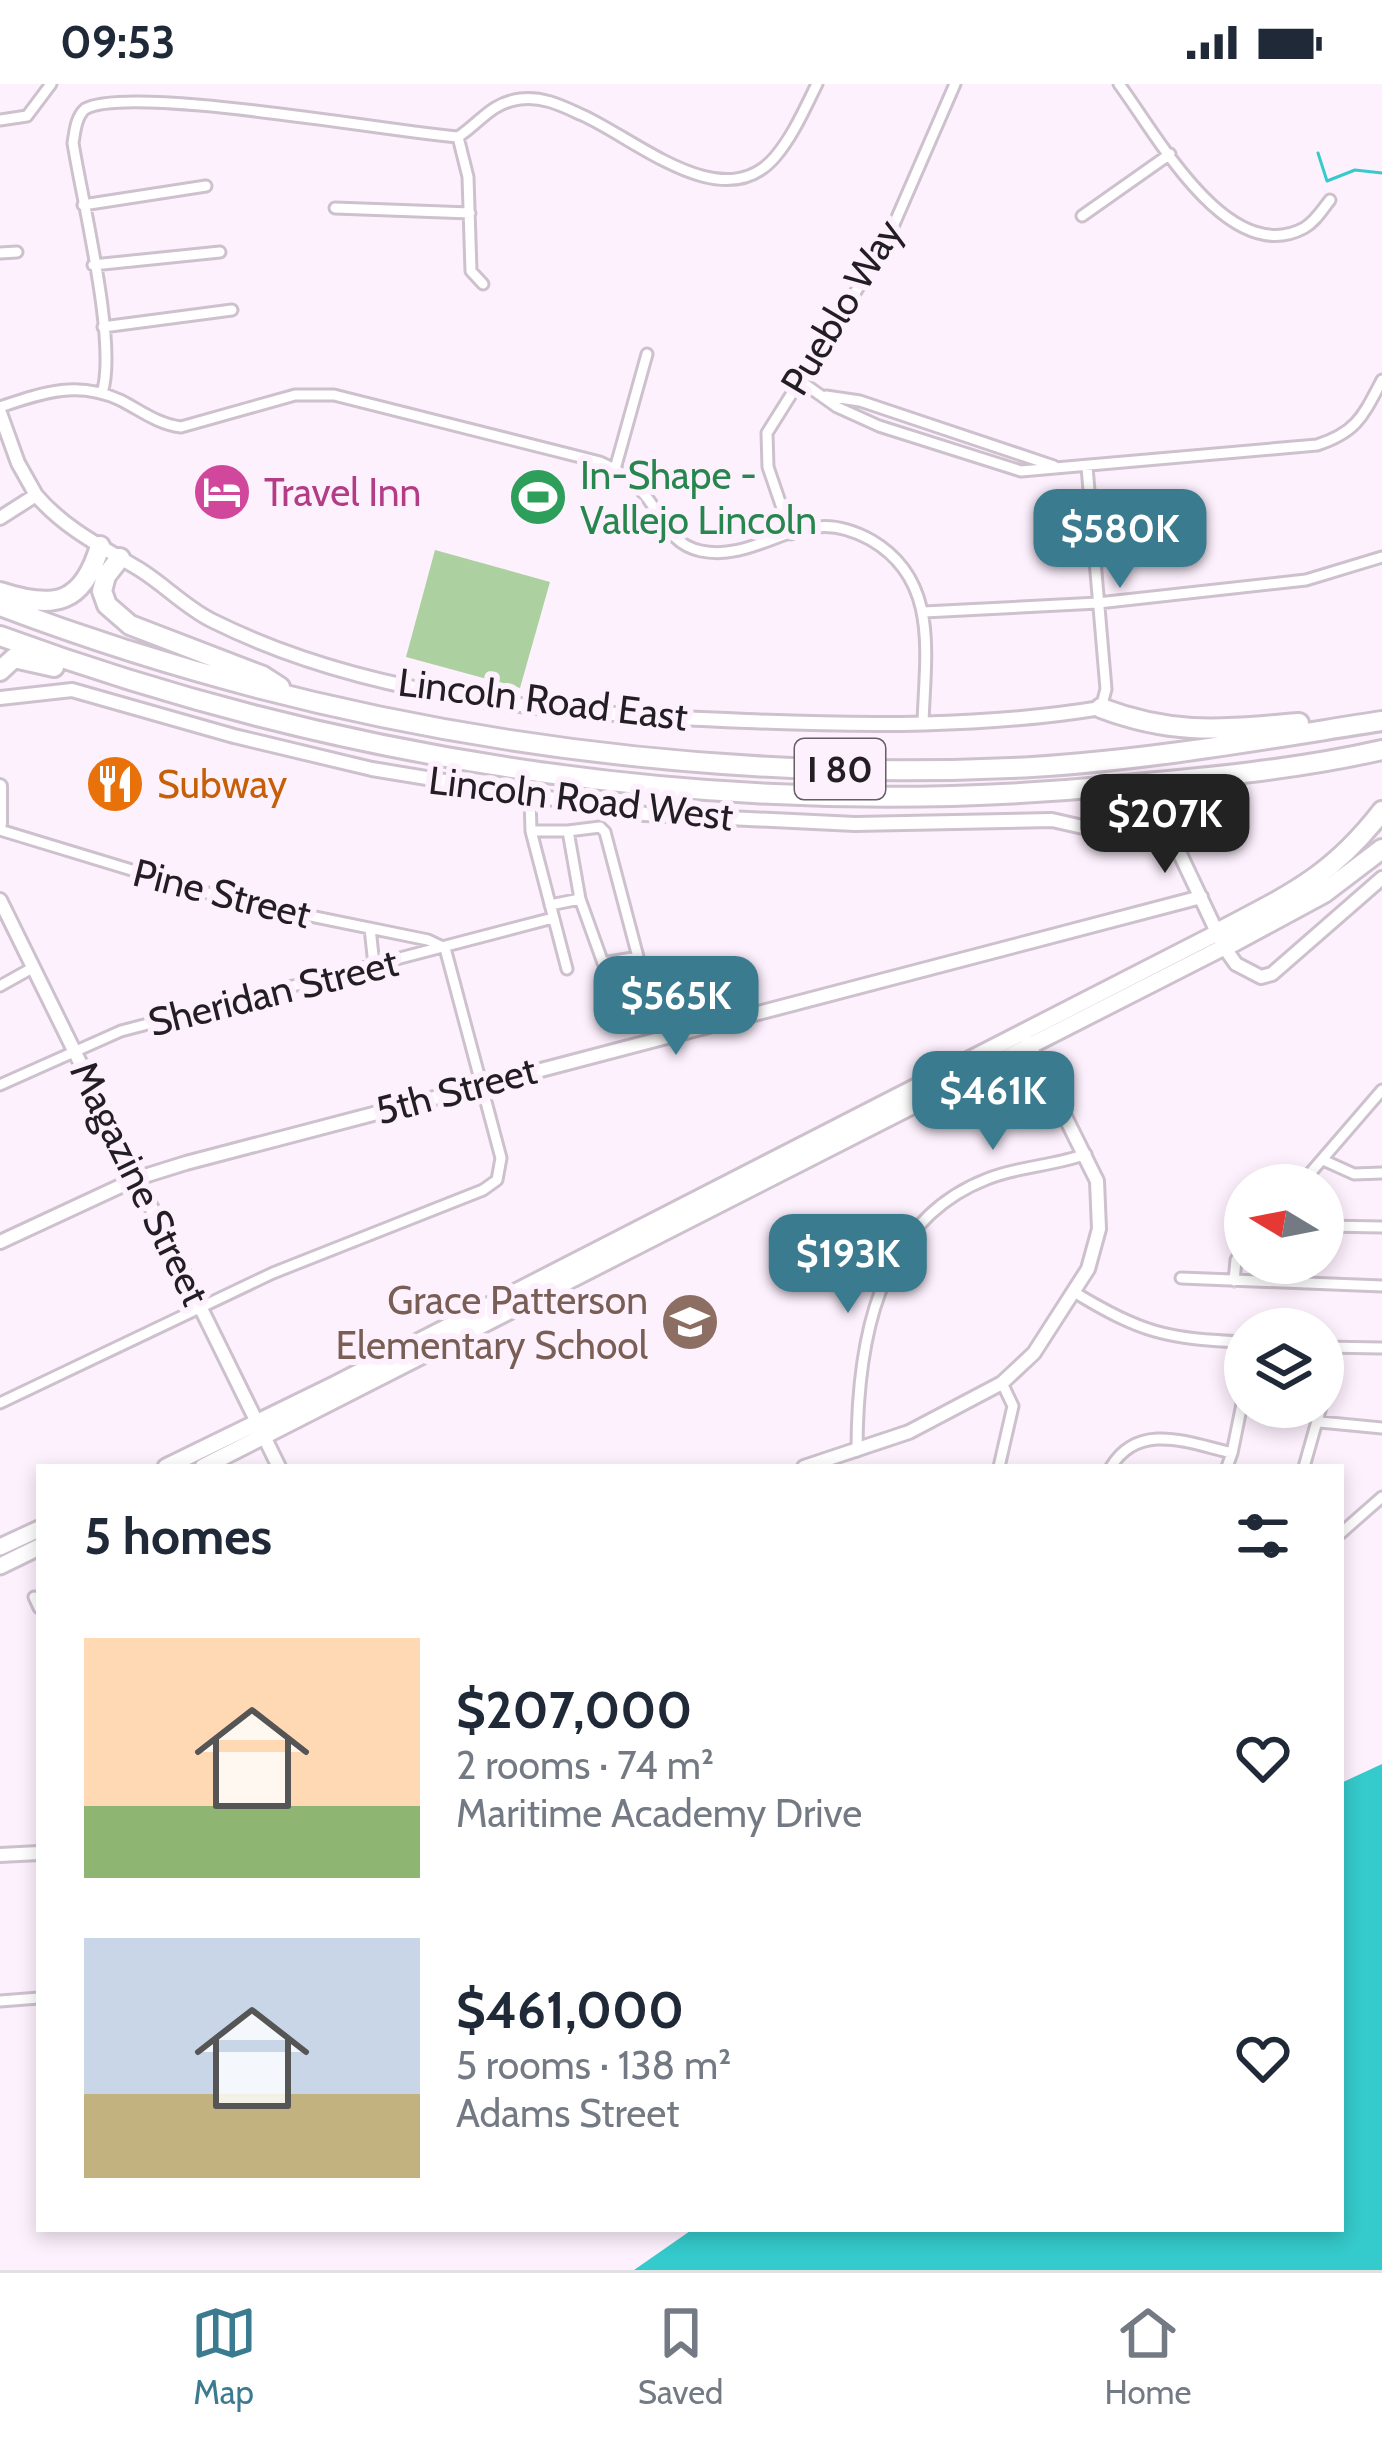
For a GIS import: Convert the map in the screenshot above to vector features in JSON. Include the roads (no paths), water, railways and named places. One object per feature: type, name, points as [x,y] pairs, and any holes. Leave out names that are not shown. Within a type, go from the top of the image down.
[{"type":"highway","points":[[0,592],[31,602],[62,599],[84,585],[100,546]]},
{"type":"highway","points":[[120,558],[102,591],[115,614],[130,625],[262,676],[300,699]]},
{"type":"highway","name":"I 80","points":[[0,606],[170,664],[300,699],[392,719],[676,760],[877,770],[1099,762],[1382,721]]},
{"type":"highway","name":"I 80","points":[[0,636],[90,667],[305,728],[527,770],[752,793],[933,797],[1162,783],[1382,750]]},
{"type":"highway","points":[[0,671],[14,658],[63,669],[90,667]]},
{"type":"highway","points":[[1101,708],[1135,721],[1180,729],[1382,721]]},
{"type":"highway","points":[[1172,835],[1171,811],[1185,795],[1262,782],[1326,758]]},
{"type":"highway","points":[[933,797],[1000,806],[1126,800],[1149,810],[1172,835]]},
{"type":"highway","points":[[1221,940],[1321,875],[1354,848],[1382,811]]},
{"type":"highway","points":[[1221,940],[1324,893],[1382,849]]},
{"type":"main road","points":[[208,1464],[261,1430],[1221,940]]},
{"type":"main road","points":[[174,1464],[261,1430]]},
{"type":"main road","points":[[0,1547],[36,1530]]},
{"type":"main road","points":[[0,1566],[36,1548]]},
{"type":"street","points":[[0,120],[27,116],[51,84]]},
{"type":"street","name":"Pueblo Way","points":[[791,534],[768,467],[767,433],[885,245],[955,84]]},
{"type":"street","points":[[1119,84],[1209,206],[1249,229],[1279,234],[1299,230],[1330,200]]},
{"type":"street","points":[[102,393],[108,373],[103,327],[73,143],[85,109],[113,97],[211,98],[413,134],[458,137],[487,110],[519,99],[538,99],[592,120],[693,174],[721,181],[757,172],[775,157],[815,88]]},
{"type":"street","points":[[458,137],[468,177],[471,271],[483,284]]},
{"type":"street","points":[[1082,216],[1170,154]]},
{"type":"street","points":[[83,205],[206,186]]},
{"type":"street","points":[[334,208],[470,213]]},
{"type":"street","points":[[0,253],[17,252]]},
{"type":"street","points":[[93,265],[220,252]]},
{"type":"street","points":[[103,327],[232,310]]},
{"type":"street","points":[[615,469],[647,354]]},
{"type":"street","points":[[799,380],[837,407],[879,426],[1002,467],[1065,470],[1247,448],[1317,445],[1352,430],[1382,380]]},
{"type":"street","points":[[0,518],[36,495],[18,463],[0,410],[59,388],[102,393],[162,423],[181,427],[295,395],[334,395],[615,469],[647,497],[671,535],[698,550],[734,551],[817,526],[865,537],[889,551],[916,585],[924,612],[923,723]]},
{"type":"street","points":[[826,396],[860,401],[1065,470]]},
{"type":"street","points":[[1087,467],[1106,689],[1101,708]]},
{"type":"street","name":"Lincoln Road East","points":[[36,495],[56,516],[212,621],[354,674],[471,698],[658,718],[828,724],[1064,715],[1101,708]]},
{"type":"street","points":[[924,612],[1098,603],[1306,580],[1382,557]]},
{"type":"street","name":"Lincoln Road West","points":[[0,698],[72,690],[302,753],[435,782],[645,814],[902,824],[1052,820],[1127,837],[1172,835]]},
{"type":"street","points":[[0,786],[0,827]]},
{"type":"street","points":[[530,797],[531,831],[567,969]]},
{"type":"street","name":"Pine Street","points":[[0,827],[227,899],[428,940],[445,948]]},
{"type":"street","points":[[531,831],[601,827],[638,957],[603,963],[580,899],[568,831]]},
{"type":"street","points":[[1172,835],[1221,940],[1248,973],[1261,977],[1272,974],[1382,878]]},
{"type":"street","name":"5th Street","points":[[0,1242],[138,1178],[482,1083],[1201,897]]},
{"type":"street","points":[[550,905],[580,899]]},
{"type":"street","name":"Magazine Street","points":[[0,900],[6,928],[34,967],[278,1464]]},
{"type":"street","name":"Sheridan Street","points":[[0,1085],[121,1031],[553,918]]},
{"type":"street","points":[[370,928],[374,965]]},
{"type":"street","points":[[0,1402],[201,1306],[483,1190],[496,1180],[500,1171],[497,1143],[445,948]]},
{"type":"street","points":[[0,986],[34,967]]},
{"type":"street","points":[[819,1464],[909,1432],[1002,1383],[1034,1354],[1096,1250],[1100,1198],[1086,1154],[1026,1038]]},
{"type":"street","points":[[1319,1164],[1382,1090]]},
{"type":"street","points":[[857,1450],[871,1312],[904,1240],[928,1213],[977,1183],[1086,1154]]},
{"type":"street","points":[[1323,1160],[1354,1174],[1382,1173]]},
{"type":"street","points":[[1344,1226],[1382,1227]]},
{"type":"street","points":[[1181,1278],[1224,1280]]},
{"type":"street","points":[[1333,1284],[1382,1286]]},
{"type":"street","points":[[1074,1292],[1118,1320],[1153,1333],[1224,1341]]},
{"type":"street","points":[[1344,1347],[1382,1348]]},
{"type":"street","points":[[1000,1464],[1013,1406],[1002,1383]]},
{"type":"street","points":[[1344,1424],[1382,1428]]},
{"type":"street","points":[[1228,1464],[1237,1428]]},
{"type":"street","points":[[1305,1464],[1318,1428]]},
{"type":"street","points":[[1113,1464],[1129,1445],[1158,1437],[1232,1453]]},
{"type":"street","points":[[1344,1530],[1382,1497]]},
{"type":"street","points":[[0,1855],[36,1853]]},
{"type":"street","points":[[0,2001],[36,1997]]},
{"type":"water","points":[[1382,1764],[1382,2270],[634,2270],[689,2232],[1344,2232],[1344,1782]]},
{"type":"waterway","points":[[1318,153],[1327,181],[1355,170],[1382,173]]},
{"type":"place","name":"Travel Inn","points":[[222,492]]},
{"type":"place","name":"In-Shape - Vallejo Lincoln","points":[[538,497]]},
{"type":"place","name":"Subway","points":[[115,784]]},
{"type":"place","name":"Grace Patterson Elementary School","points":[[690,1322]]}]
